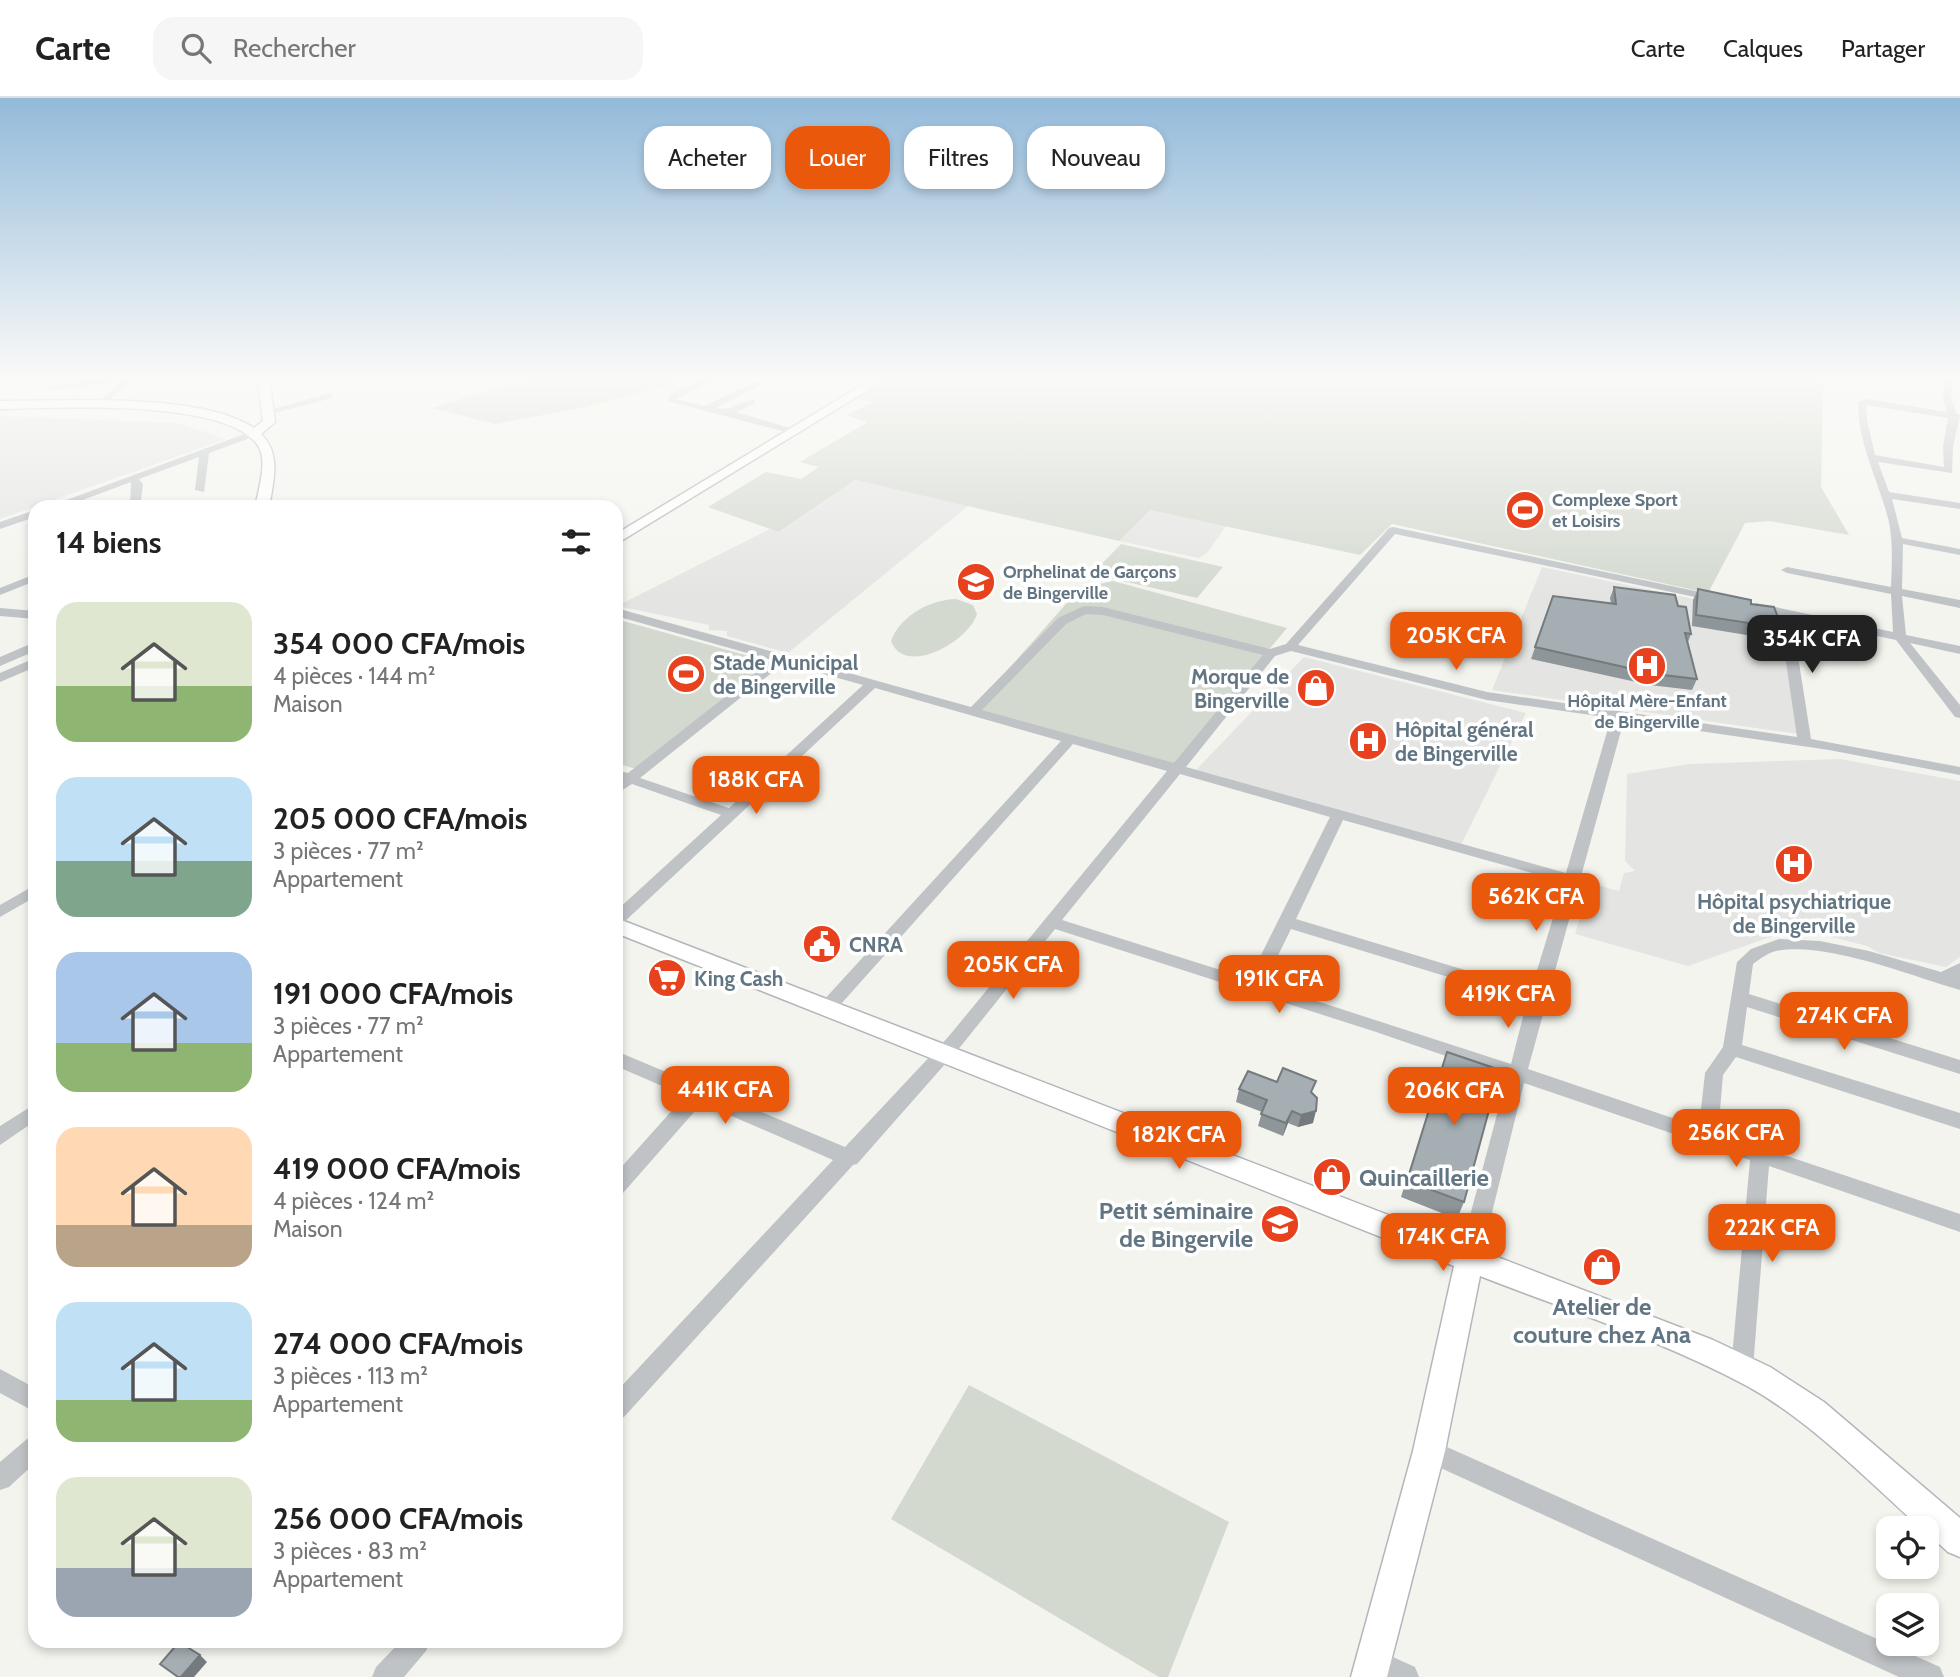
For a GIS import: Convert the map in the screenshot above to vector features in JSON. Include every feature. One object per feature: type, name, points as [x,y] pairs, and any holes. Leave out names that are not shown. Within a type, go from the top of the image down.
[{"type":"main road","points":[[263,500],[266,450]]},
{"type":"main road","points":[[623,536],[763,450]]},
{"type":"main road","points":[[623,925],[827,1008],[1663,1333],[1742,1368],[1813,1413],[1960,1540]]},
{"type":"main road","points":[[1371,1669],[1429,1451],[1470,1257]]},
{"type":"street","points":[[71,500],[208,450]]},
{"type":"street","points":[[1871,450],[1887,495],[1897,540],[1897,592],[1901,637],[1960,714]]},
{"type":"street","points":[[1874,458],[1955,472],[1949,450]]},
{"type":"street","points":[[200,490],[204,451]]},
{"type":"street","points":[[133,477],[138,484],[136,500]]},
{"type":"street","points":[[1887,495],[1960,506]]},
{"type":"street","points":[[0,526],[28,516]]},
{"type":"street","points":[[1290,647],[1394,530],[1730,601]]},
{"type":"street","points":[[1897,540],[1960,552]]},
{"type":"street","points":[[1787,570],[1960,604]]},
{"type":"street","points":[[0,592],[28,580]]},
{"type":"street","points":[[1744,604],[1960,650]]},
{"type":"street","points":[[973,712],[1062,621],[1084,610],[1103,611],[1270,653],[1290,647],[1487,696],[1805,743],[1960,771]]},
{"type":"street","points":[[0,612],[28,614]]},
{"type":"street","points":[[1785,612],[1805,743]]},
{"type":"street","points":[[623,614],[1571,879]]},
{"type":"street","points":[[0,662],[28,649]]},
{"type":"street","points":[[623,1400],[850,1158],[944,1053],[1053,923],[1270,653]]},
{"type":"street","points":[[623,785],[781,659]]},
{"type":"street","points":[[0,678],[28,665]]},
{"type":"street","points":[[623,915],[872,684]]},
{"type":"street","points":[[1470,1257],[1516,1073],[1610,752],[1618,716]]},
{"type":"street","points":[[827,1008],[1069,740]]},
{"type":"street","points":[[623,776],[732,814]]},
{"type":"street","points":[[1254,987],[1339,814]]},
{"type":"street","points":[[1,909],[28,894]]},
{"type":"street","points":[[1287,922],[1537,998]]},
{"type":"street","points":[[1053,923],[1516,1073],[1960,1223]]},
{"type":"street","points":[[1708,1138],[1714,1073],[1732,1049],[1745,962],[1763,949],[1780,944],[1837,950],[1952,982],[1960,969]]},
{"type":"street","points":[[1740,998],[1960,1067]]},
{"type":"street","points":[[1732,1049],[1960,1121]]},
{"type":"street","points":[[623,1061],[850,1158]]},
{"type":"street","points":[[623,1179],[699,1093]]},
{"type":"street","points":[[0,1136],[28,1116]]},
{"type":"street","points":[[1742,1368],[1759,1156]]},
{"type":"street","points":[[0,1380],[28,1397]]},
{"type":"street","points":[[1429,1451],[1930,1677]]},
{"type":"street","points":[[0,1478],[28,1453]]},
{"type":"street","points":[[386,1677],[412,1648]]},
{"type":"street","points":[[1371,1669],[1405,1677]]},
{"type":"shaded area","points":[[0,450],[196,450],[54,500],[28,500],[28,509],[0,519]]},
{"type":"shaded area","points":[[821,450],[1822,450],[1821,487],[1849,535],[1770,521],[1745,523],[1708,593],[1392,524],[1360,555],[1150,510],[1119,541],[855,480],[779,532],[708,507],[766,472],[801,479],[819,467],[800,462]]},
{"type":"shaded area","points":[[855,480],[968,506],[788,653],[727,636],[727,631],[709,630],[709,625],[623,607],[623,603],[770,529],[780,532]]},
{"type":"shaded area","points":[[1149,510],[1226,526],[1207,553],[1199,558],[1119,541]]},
{"type":"shaded area","points":[[1121,544],[1223,567],[1197,598],[1092,574]]},
{"type":"shaded area","name":"Hôpital Mère-Enfant de Bingerville","points":[[1542,567],[1783,618],[1805,735],[1492,690]]},
{"type":"shaded area","points":[[1113,581],[1287,628],[1171,768],[974,708],[1080,588]]},
{"type":"shaded area","points":[[956,599],[973,605],[977,614],[962,635],[936,652],[922,656],[909,656],[898,652],[891,641],[909,617],[936,602]]},
{"type":"shaded area","name":"Stade Municipal de Bingerville","points":[[623,621],[770,662],[636,769],[623,765]]},
{"type":"shaded area","name":"Hôpital général de Bingerville","points":[[1304,657],[1526,713],[1461,845],[1196,770]]},
{"type":"shaded area","name":"Hôpital psychiatrique de Bingerville","points":[[1840,759],[1960,781],[1960,957],[1946,967],[1879,953],[1867,946],[1828,936],[1779,934],[1688,966],[1575,934],[1590,883],[1619,891],[1624,873],[1635,871],[1625,861],[1627,774],[1689,764]]},
{"type":"shaded area","points":[[969,1385],[1229,1522],[1168,1677],[1159,1677],[891,1519]]},
{"type":"building","name":"Hôpital Mère-Enfant de Bingerville","points":[[1614,587],[1675,595],[1678,606],[1686,607],[1691,634],[1685,633],[1697,679],[1655,674],[1535,647],[1553,596],[1616,604]]},
{"type":"building","points":[[1698,589],[1751,600],[1751,604],[1774,607],[1782,628],[1696,615]]},
{"type":"building","points":[[1447,1052],[1500,1070],[1464,1202],[1407,1181]]},
{"type":"building","points":[[1283,1068],[1316,1081],[1311,1092],[1317,1098],[1316,1111],[1301,1115],[1292,1111],[1286,1123],[1261,1114],[1267,1100],[1239,1089],[1248,1071],[1277,1082]]},
{"type":"building","points":[[174,1648],[189,1648],[200,1655],[181,1677],[160,1664]]},
{"type":"place","name":"Complexe Sport et Loisirs","points":[[1525,510]]},
{"type":"place","name":"Orphelinat de Garçons de Bingerville","points":[[976,582]]},
{"type":"place","name":"Hôpital Mère-Enfant de Bingerville","points":[[1647,666]]},
{"type":"place","name":"Stade Municipal de Bingerville","points":[[686,674]]},
{"type":"place","name":"Morque de Bingerville","points":[[1316,688]]},
{"type":"place","name":"Hôpital général de Bingerville","points":[[1368,741]]},
{"type":"place","name":"Hôpital psychiatrique de Bingerville","points":[[1794,864]]},
{"type":"place","name":"CNRA","points":[[822,944]]},
{"type":"place","name":"King Cash","points":[[667,978]]},
{"type":"place","name":"Quincaillerie","points":[[1332,1177]]},
{"type":"place","name":"Petit séminaire de Bingervile","points":[[1280,1224]]},
{"type":"place","name":"Atelier de couture chez Ana","points":[[1602,1267]]}]
